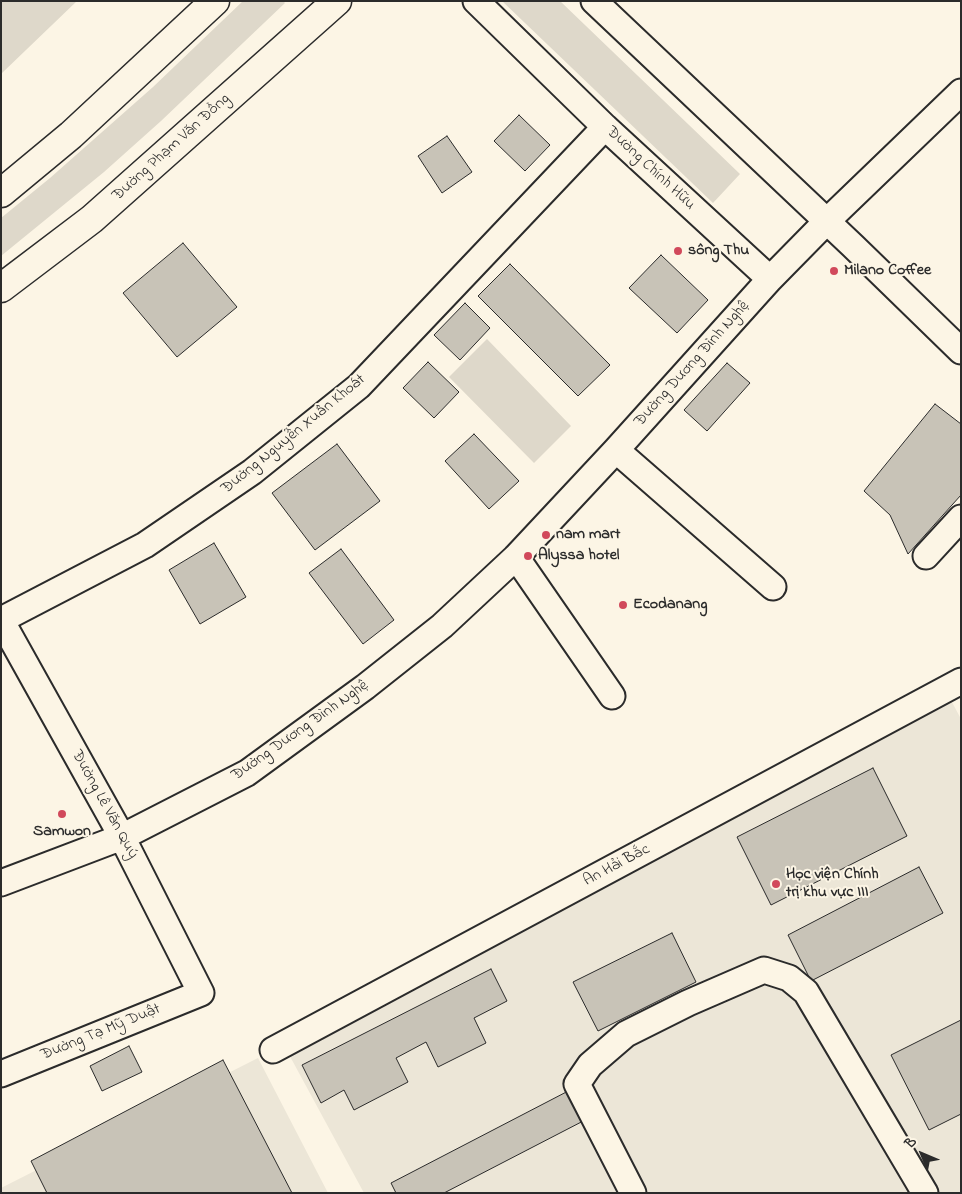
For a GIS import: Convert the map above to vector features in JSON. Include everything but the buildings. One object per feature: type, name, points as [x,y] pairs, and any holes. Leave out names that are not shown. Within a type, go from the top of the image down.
[{"type":"main road","points":[[1,193],[71,135],[215,1]]},
{"type":"main road","name":"Đường Phạm Văn Đồng","points":[[1,288],[92,220],[337,1]]},
{"type":"street","name":"Đường Chính Hữu","points":[[476,1],[604,127],[770,279]]},
{"type":"street","points":[[594,1],[961,351]]},
{"type":"street","points":[[770,279],[826,222],[960,95]]},
{"type":"street","name":"Đường Nguyễn Xuân Khoát","points":[[1,620],[145,545],[252,472],[359,386],[604,127]]},
{"type":"street","name":"Đường Dương Đình Nghệ","points":[[1,883],[122,837],[247,773],[365,687],[442,626],[516,557],[616,450],[770,279]]},
{"type":"street","points":[[616,450],[773,587]]},
{"type":"street","points":[[926,556],[961,518]]},
{"type":"street","points":[[516,557],[612,696]]},
{"type":"street","name":"Đường Lê Văn Quý","points":[[1,620],[122,837],[201,993]]},
{"type":"street","name":"An Hải Bắc","points":[[273,1050],[961,681]]},
{"type":"street","points":[[633,1193],[577,1084],[590,1065],[626,1034],[688,1003],[764,970],[789,978],[806,992],[926,1193]]},
{"type":"street","name":"Đường Tạ Mỹ Duật","points":[[1,1074],[201,993]]},
{"type":"shaded area","points":[[1,1],[77,1],[1,74]]},
{"type":"shaded area","points":[[243,1],[283,1],[285,3],[161,121],[104,172],[1,256],[1,218],[50,178],[153,87]]},
{"type":"shaded area","points":[[502,1],[560,1],[740,174],[713,203]]},
{"type":"shaded area","points":[[487,339],[571,426],[534,463],[449,377]]},
{"type":"shaded area","name":"Học viện Chính trị khu vực III","points":[[946,691],[961,719],[961,1193],[364,1193],[286,1049]]},
{"type":"shaded area","points":[[258,1058],[328,1193],[1,1193],[1,1188]]},
{"type":"place","name":"sông Thu","points":[[678,251]]},
{"type":"place","name":"Milano Coffee","points":[[834,271]]},
{"type":"place","name":"nam mart","points":[[546,535]]},
{"type":"place","name":"Alyssa hotel","points":[[528,556]]},
{"type":"place","name":"Ecodanang","points":[[623,605]]},
{"type":"place","name":"Samwon","points":[[62,814]]},
{"type":"place","name":"Học viện Chính trị khu vực III","points":[[776,884]]}]
